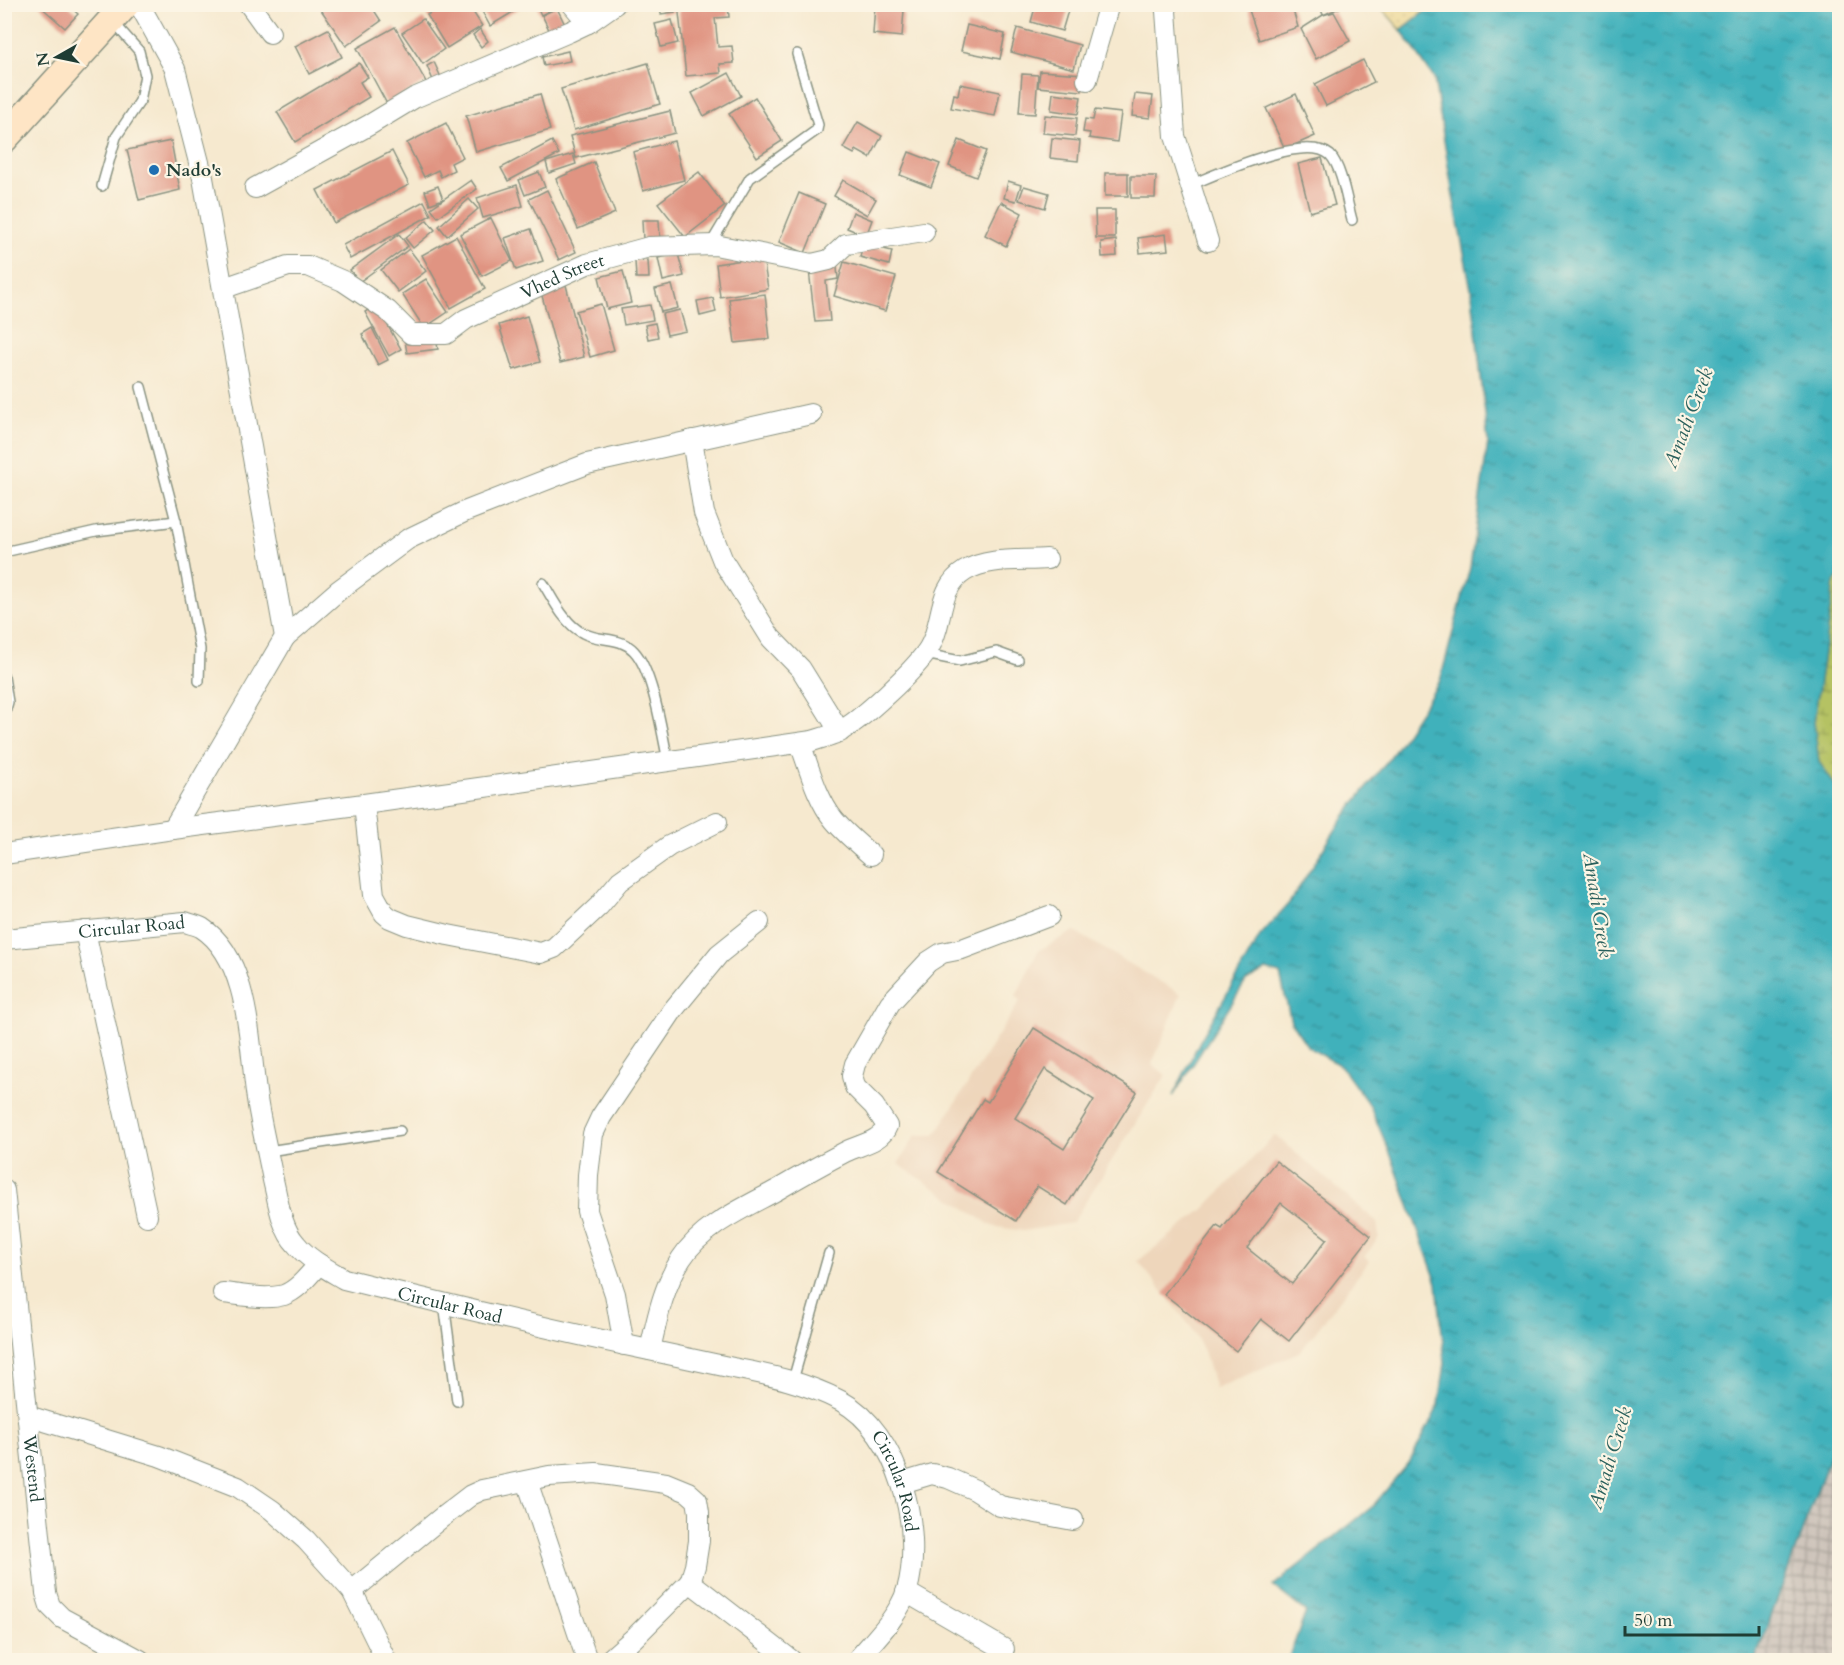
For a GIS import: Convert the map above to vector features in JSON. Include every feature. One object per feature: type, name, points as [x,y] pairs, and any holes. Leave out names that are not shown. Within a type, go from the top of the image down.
[{"type":"street","points":[[139,4],[175,69],[203,178],[285,637]]},
{"type":"street","points":[[249,4],[270,33]]},
{"type":"street","points":[[572,4],[588,23]]},
{"type":"street","points":[[255,188],[414,98],[588,23],[615,4]]},
{"type":"street","points":[[1087,80],[1109,4]]},
{"type":"street","points":[[1164,4],[1175,136],[1208,241]]},
{"type":"street","points":[[4,139],[119,12]]},
{"type":"street","name":"Vhed Street","points":[[224,288],[288,266],[308,266],[343,281],[388,311],[411,334],[446,334],[466,319],[587,264],[648,247],[710,245],[812,264],[829,260],[846,244],[924,232]]},
{"type":"street","points":[[173,829],[285,637],[339,590],[408,539],[464,512],[587,464],[811,414]]},
{"type":"street","points":[[692,440],[704,513],[723,561],[771,638],[801,669],[840,732]]},
{"type":"street","points":[[4,854],[812,741],[840,732],[861,717],[917,665],[930,646],[940,618],[945,591],[963,572],[984,564],[1047,560]]},
{"type":"street","points":[[800,743],[820,796],[832,818],[871,855]]},
{"type":"street","points":[[364,804],[374,895],[378,904],[390,918],[407,925],[448,935],[541,952],[554,948],[599,906],[620,880],[669,846],[717,822]]},
{"type":"street","points":[[650,1350],[663,1294],[681,1259],[695,1242],[730,1216],[885,1132],[887,1126],[884,1120],[855,1087],[852,1076],[855,1064],[890,1003],[915,974],[942,953],[962,949],[1049,916]]},
{"type":"street","name":"Circular Road","points":[[4,939],[185,922],[201,927],[211,936],[231,964],[242,990],[257,1101],[286,1228],[295,1244],[319,1264],[344,1280],[624,1345],[793,1380],[842,1401],[861,1417],[890,1454],[902,1483],[912,1534],[913,1557],[906,1592],[895,1613],[857,1660]]},
{"type":"street","points":[[624,1345],[615,1294],[587,1211],[593,1134],[601,1117],[673,1010],[719,954],[759,922]]},
{"type":"street","points":[[85,931],[147,1216]]},
{"type":"street","name":"Westend","points":[[4,1190],[46,1593],[50,1606],[62,1618],[140,1660]]},
{"type":"street","points":[[223,1293],[272,1297],[285,1294],[296,1287],[319,1264]]},
{"type":"street","points":[[28,1416],[159,1456],[238,1487],[272,1510],[306,1540],[352,1591],[386,1660]]},
{"type":"street","points":[[352,1591],[441,1518],[482,1490],[549,1476],[596,1473],[666,1482],[688,1492],[697,1500],[699,1541],[690,1582],[609,1660]]},
{"type":"street","points":[[902,1483],[932,1474],[948,1478],[975,1490],[1000,1506],[1073,1520]]},
{"type":"street","points":[[527,1481],[587,1660]]},
{"type":"street","points":[[690,1582],[791,1660]]},
{"type":"street","points":[[906,1592],[1004,1649]]},
{"type":"lane","points":[[102,186],[116,136],[140,100],[145,75],[139,51],[119,12]]},
{"type":"lane","points":[[710,245],[750,178],[817,130],[818,125],[797,54]]},
{"type":"lane","points":[[1190,185],[1269,155],[1320,148],[1331,156],[1338,170],[1352,220]]},
{"type":"lane","points":[[141,387],[176,521],[200,649],[199,681]]},
{"type":"lane","points":[[4,552],[96,531],[176,521]]},
{"type":"lane","points":[[543,583],[571,624],[582,633],[619,640],[634,650],[645,666],[660,720],[668,761]]},
{"type":"lane","points":[[925,654],[960,661],[996,652],[1018,660]]},
{"type":"lane","points":[[4,677],[8,702],[4,716]]},
{"type":"lane","points":[[268,1151],[400,1131]]},
{"type":"lane","points":[[793,1380],[829,1253]]},
{"type":"lane","points":[[444,1303],[457,1401]]},
{"type":"shaded area","points":[[1074,931],[1181,994],[1152,1064],[1166,1075],[1072,1223],[1023,1231],[992,1226],[898,1164],[916,1135],[935,1135],[1020,1001],[1016,996],[1038,951]]},
{"type":"shaded area","points":[[1275,1135],[1377,1222],[1379,1237],[1364,1257],[1370,1260],[1301,1351],[1215,1389],[1204,1351],[1191,1327],[1138,1261],[1204,1209]]},
{"type":"shaded area","points":[[1839,1431],[1839,1660],[1755,1660]]},
{"type":"green space","points":[[1839,575],[1839,793],[1819,762],[1814,722],[1834,582]]},
{"type":"sand","points":[[1379,5],[1440,5],[1427,10],[1401,30]]},
{"type":"water","name":"Amadi Creek","points":[[1440,4],[1839,5],[1840,575],[1834,582],[1814,722],[1819,762],[1840,793],[1839,1431],[1755,1660],[1288,1660],[1306,1612],[1273,1586],[1372,1507],[1409,1463],[1439,1405],[1445,1363],[1437,1283],[1392,1158],[1370,1106],[1341,1066],[1308,1047],[1291,1022],[1280,974],[1266,970],[1246,981],[1173,1096],[1200,1041],[1260,936],[1290,902],[1343,818],[1394,752],[1440,681],[1470,568],[1488,442],[1472,294],[1434,78],[1401,30],[1427,10]]},
{"type":"building","points":[[38,4],[67,4],[78,14],[65,28]]},
{"type":"building","points":[[317,4],[370,4],[381,21],[346,46]]},
{"type":"building","points":[[444,4],[468,4],[482,26],[447,48],[427,15]]},
{"type":"building","points":[[478,4],[526,4],[490,26]]},
{"type":"building","points":[[536,4],[556,4],[557,7],[541,15]]},
{"type":"building","points":[[660,4],[674,4],[675,12],[661,14]]},
{"type":"building","points":[[678,4],[728,4],[729,17],[715,18],[718,47],[732,46],[734,63],[720,64],[721,73],[686,76]]},
{"type":"building","points":[[875,4],[892,4],[891,9],[904,10],[902,37],[873,34]]},
{"type":"building","points":[[1036,4],[1070,4],[1062,31],[1031,22]]},
{"type":"building","points":[[1247,4],[1291,4],[1298,27],[1259,40]]},
{"type":"building","points":[[1319,4],[1348,4],[1323,15]]},
{"type":"building","points":[[557,8],[566,27],[551,34],[542,15]]},
{"type":"building","points":[[1334,12],[1350,41],[1316,59],[1301,29],[1323,15]]},
{"type":"building","points":[[423,19],[444,49],[423,64],[402,33]]},
{"type":"building","points":[[672,20],[678,43],[661,47],[655,24]]},
{"type":"building","points":[[967,25],[1005,34],[1000,59],[961,51]]},
{"type":"building","points":[[395,27],[426,82],[387,104],[357,48]]},
{"type":"building","points":[[1017,28],[1080,45],[1074,69],[1011,52]]},
{"type":"building","points":[[328,29],[342,57],[309,74],[295,46]]},
{"type":"building","points":[[480,29],[488,41],[481,47],[473,35]]},
{"type":"building","points":[[568,51],[570,61],[544,66],[542,57]]},
{"type":"building","points":[[1363,60],[1374,82],[1326,106],[1315,84]]},
{"type":"building","points":[[434,62],[443,82],[435,85],[427,66]]},
{"type":"building","points":[[359,63],[368,77],[360,82],[369,97],[295,142],[277,112]]},
{"type":"building","points":[[648,63],[660,104],[574,130],[561,89]]},
{"type":"building","points":[[1040,71],[1083,74],[1082,91],[1038,87]]},
{"type":"building","points":[[729,73],[741,96],[704,116],[692,93]]},
{"type":"building","points":[[1022,74],[1038,75],[1035,114],[1019,113]]},
{"type":"building","points":[[960,84],[1000,92],[995,116],[951,108],[954,94],[958,95]]},
{"type":"building","points":[[1053,93],[1081,97],[1078,114],[1051,110]]},
{"type":"building","points":[[540,94],[550,130],[476,152],[466,116]]},
{"type":"building","points":[[1135,94],[1153,96],[1150,118],[1132,116]]},
{"type":"building","points":[[1296,94],[1315,136],[1285,149],[1266,108]]},
{"type":"building","points":[[755,97],[782,141],[757,157],[729,114]]},
{"type":"building","points":[[1095,110],[1121,113],[1117,142],[1089,138],[1090,133],[1083,132],[1085,119],[1093,120]]},
{"type":"building","points":[[670,111],[675,133],[576,158],[570,136]]},
{"type":"building","points":[[1045,115],[1077,118],[1075,136],[1043,133]]},
{"type":"building","points":[[858,122],[882,136],[870,158],[856,150],[854,154],[843,148]]},
{"type":"building","points":[[446,123],[463,157],[451,163],[454,170],[441,177],[438,170],[424,177],[407,143]]},
{"type":"building","points":[[1052,138],[1080,141],[1078,161],[1050,158]]},
{"type":"building","points":[[959,140],[986,151],[976,177],[949,166]]},
{"type":"building","name":"Nado's","points":[[171,141],[180,190],[139,200],[127,150]]},
{"type":"building","points":[[552,141],[559,154],[508,181],[501,168]]},
{"type":"building","points":[[674,141],[684,180],[643,191],[633,152]]},
{"type":"building","points":[[392,151],[409,185],[334,223],[317,190]]},
{"type":"building","points":[[909,152],[940,164],[931,187],[900,175]]},
{"type":"building","points":[[573,154],[576,164],[549,173],[546,162]]},
{"type":"building","points":[[1322,158],[1335,205],[1310,212],[1298,164]]},
{"type":"building","points":[[594,162],[615,213],[578,229],[556,179]]},
{"type":"building","points":[[539,172],[545,187],[525,195],[519,180]]},
{"type":"building","points":[[699,172],[725,206],[685,237],[658,203]]},
{"type":"building","points":[[1105,173],[1128,173],[1128,196],[1105,196]]},
{"type":"building","points":[[1131,176],[1156,176],[1155,198],[1131,198]]},
{"type":"building","points":[[471,180],[477,189],[438,217],[431,208]]},
{"type":"building","points":[[843,180],[876,199],[867,215],[834,196]]},
{"type":"building","points":[[1008,181],[1021,185],[1016,201],[1004,198]]},
{"type":"building","points":[[517,185],[523,206],[483,218],[477,198]]},
{"type":"building","points":[[438,186],[443,199],[430,204],[425,191]]},
{"type":"building","points":[[1024,186],[1049,193],[1045,208],[1019,200]]},
{"type":"building","points":[[547,190],[576,252],[559,260],[529,199]]},
{"type":"building","points":[[799,193],[825,204],[805,253],[779,242]]},
{"type":"building","points":[[469,199],[478,209],[447,236],[439,226]]},
{"type":"building","points":[[424,201],[431,215],[350,259],[343,245]]},
{"type":"building","points":[[1001,202],[1022,213],[1006,246],[985,235]]},
{"type":"building","points":[[1095,210],[1115,210],[1115,238],[1096,238]]},
{"type":"building","points":[[853,212],[872,220],[866,236],[847,228]]},
{"type":"building","points":[[491,218],[512,261],[482,276],[460,234]]},
{"type":"building","points":[[427,220],[435,230],[413,248],[405,238]]},
{"type":"building","points":[[642,220],[659,220],[660,239],[643,240]]},
{"type":"building","points":[[531,229],[543,261],[516,270],[505,238]]},
{"type":"building","points":[[399,234],[408,246],[359,282],[350,270]]},
{"type":"building","points":[[1166,234],[1168,250],[1140,253],[1138,238]]},
{"type":"building","points":[[456,236],[485,289],[451,308],[422,255]]},
{"type":"building","points":[[1116,240],[1117,256],[1102,257],[1101,242]]},
{"type":"building","points":[[863,244],[892,251],[889,265],[860,257]]},
{"type":"building","points":[[409,249],[426,271],[398,292],[381,270]]},
{"type":"building","points":[[678,254],[684,276],[663,281],[658,258]]},
{"type":"building","points":[[763,257],[768,289],[720,297],[716,264]]},
{"type":"building","points":[[648,260],[649,278],[636,278],[635,261]]},
{"type":"building","points":[[844,262],[896,277],[885,311],[834,296]]},
{"type":"building","points":[[837,267],[838,279],[826,281],[830,321],[815,322],[809,270]]},
{"type":"building","points":[[623,271],[631,303],[607,309],[599,277]]},
{"type":"building","points":[[426,279],[448,312],[424,328],[402,294]]},
{"type":"building","points":[[566,285],[584,357],[560,363],[541,292]]},
{"type":"building","points":[[672,285],[678,308],[661,312],[655,289]]},
{"type":"building","points":[[765,294],[770,339],[735,343],[729,299]]},
{"type":"building","points":[[713,298],[716,312],[700,316],[697,301]]},
{"type":"building","points":[[601,304],[614,350],[590,357],[576,311]]},
{"type":"building","points":[[376,305],[401,349],[389,356],[365,312]]},
{"type":"building","points":[[650,305],[653,320],[624,325],[621,309]]},
{"type":"building","points":[[680,310],[686,331],[667,335],[662,314]]},
{"type":"building","points":[[527,316],[540,362],[513,370],[499,325]]},
{"type":"building","points":[[655,323],[658,337],[648,339],[645,325]]},
{"type":"building","points":[[372,328],[388,360],[378,365],[362,334]]},
{"type":"building","points":[[436,338],[438,349],[407,353],[405,341]]},
{"type":"building","points":[[1034,1028],[1137,1092],[1067,1205],[1037,1186],[1016,1221],[938,1172],[983,1099],[988,1102]],"holes":[[[1045,1069],[1094,1100],[1064,1149],[1015,1118]]]},
{"type":"building","points":[[1276,1161],[1371,1236],[1289,1341],[1261,1319],[1236,1351],[1164,1294],[1217,1226],[1222,1229]],"holes":[[[1281,1203],[1327,1239],[1292,1284],[1247,1248]]]},
{"type":"place","name":"Nado's","points":[[154,170]]}]
